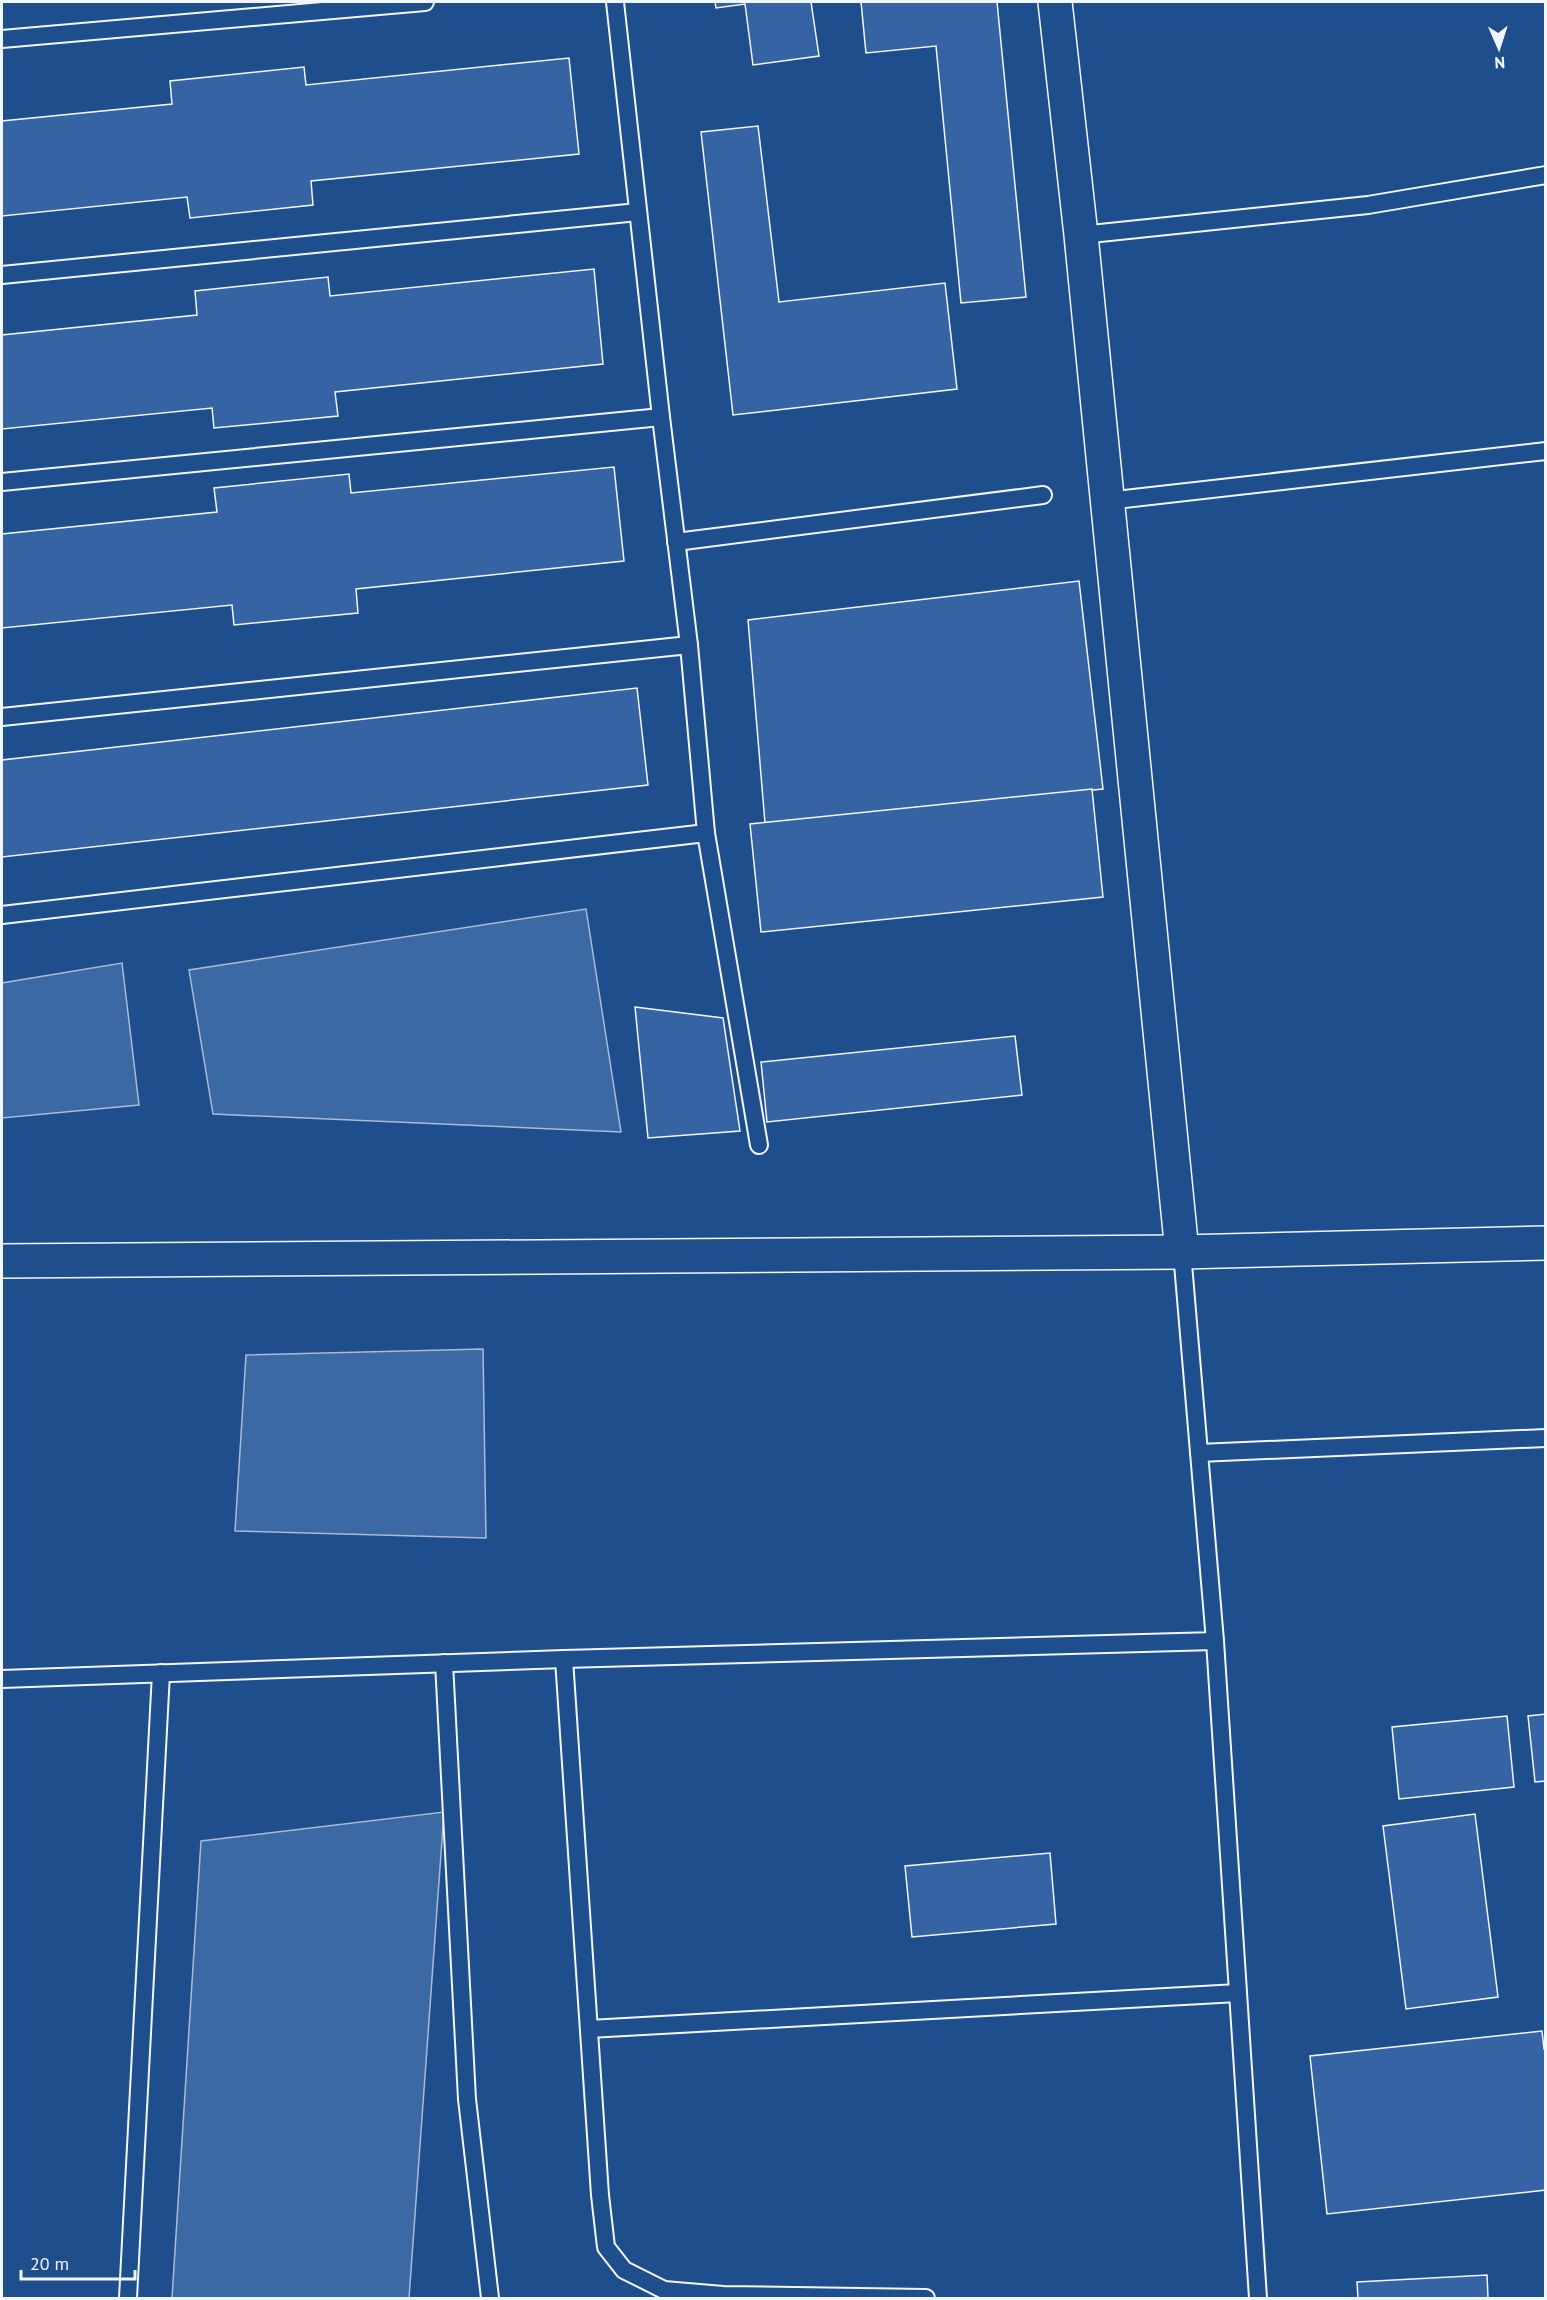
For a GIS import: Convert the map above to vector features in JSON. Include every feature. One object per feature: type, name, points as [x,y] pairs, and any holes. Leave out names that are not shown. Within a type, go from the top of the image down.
[{"type":"street","points":[[1054,2],[1081,235],[1182,1252]]},
{"type":"street","points":[[2,1261],[1182,1252],[1545,1243]]},
{"type":"lane","points":[[2,39],[425,2]]},
{"type":"lane","points":[[615,2],[689,645],[706,833],[759,1145]]},
{"type":"lane","points":[[1081,235],[1368,205],[1545,174]]},
{"type":"lane","points":[[2,275],[638,212]]},
{"type":"lane","points":[[2,482],[661,417]]},
{"type":"lane","points":[[1107,501],[1545,451]]},
{"type":"lane","points":[[676,542],[1043,495]]},
{"type":"lane","points":[[2,717],[689,645]]},
{"type":"lane","points":[[2,915],[706,833]]},
{"type":"lane","points":[[1182,1252],[1215,1641],[1258,2298]]},
{"type":"lane","points":[[1199,1453],[1545,1438]]},
{"type":"lane","points":[[2,1679],[564,1659],[1215,1641]]},
{"type":"lane","points":[[564,1659],[600,2195],[606,2247],[624,2270],[664,2290],[711,2294],[926,2298]]},
{"type":"lane","points":[[444,1664],[467,2099],[490,2298]]},
{"type":"lane","points":[[128,2298],[161,1673]]},
{"type":"lane","points":[[589,2029],[1238,1994]]},
{"type":"water","points":[[586,909],[621,1132],[213,1114],[189,970]]},
{"type":"water","points":[[122,963],[139,1105],[2,1118],[2,983]]},
{"type":"water","points":[[483,1349],[486,1538],[235,1531],[246,1355]]},
{"type":"water","points":[[444,1812],[409,2298],[172,2298],[201,1841]]},
{"type":"building","points":[[715,2],[811,2],[819,56],[753,65],[745,4],[716,8]]},
{"type":"building","points":[[861,2],[997,2],[1026,297],[961,303],[936,46],[866,53]]},
{"type":"building","points":[[569,58],[579,154],[311,181],[313,205],[190,218],[187,197],[2,216],[2,121],[172,104],[170,81],[304,67],[306,85]]},
{"type":"building","points":[[758,126],[779,302],[945,283],[957,389],[733,415],[701,132]]},
{"type":"building","points":[[594,269],[603,364],[335,392],[338,416],[214,428],[212,408],[2,429],[2,335],[197,315],[195,291],[328,277],[330,296]]},
{"type":"building","points":[[614,467],[624,561],[356,589],[358,613],[234,625],[232,605],[2,628],[2,534],[217,512],[214,488],[349,474],[351,493]]},
{"type":"building","points":[[1079,581],[1103,789],[765,823],[748,620]]},
{"type":"building","points":[[637,688],[648,785],[2,857],[2,760]]},
{"type":"building","points":[[1092,789],[1103,897],[761,932],[750,824]]},
{"type":"building","points":[[635,1007],[723,1018],[740,1131],[648,1138]]},
{"type":"building","points":[[1015,1036],[1022,1095],[767,1122],[761,1062]]},
{"type":"building","points":[[1546,1714],[1546,1781],[1535,1782],[1528,1716]]},
{"type":"building","points":[[1507,1716],[1514,1787],[1399,1799],[1392,1727]]},
{"type":"building","points":[[1475,1814],[1498,1997],[1406,2009],[1383,1826]]},
{"type":"building","points":[[1050,1853],[1056,1924],[912,1937],[905,1866]]},
{"type":"building","points":[[1542,2031],[1544,2049],[1546,2049],[1546,2190],[1327,2214],[1310,2056]]},
{"type":"building","points":[[1487,2275],[1488,2298],[1358,2298],[1357,2282]]}]
